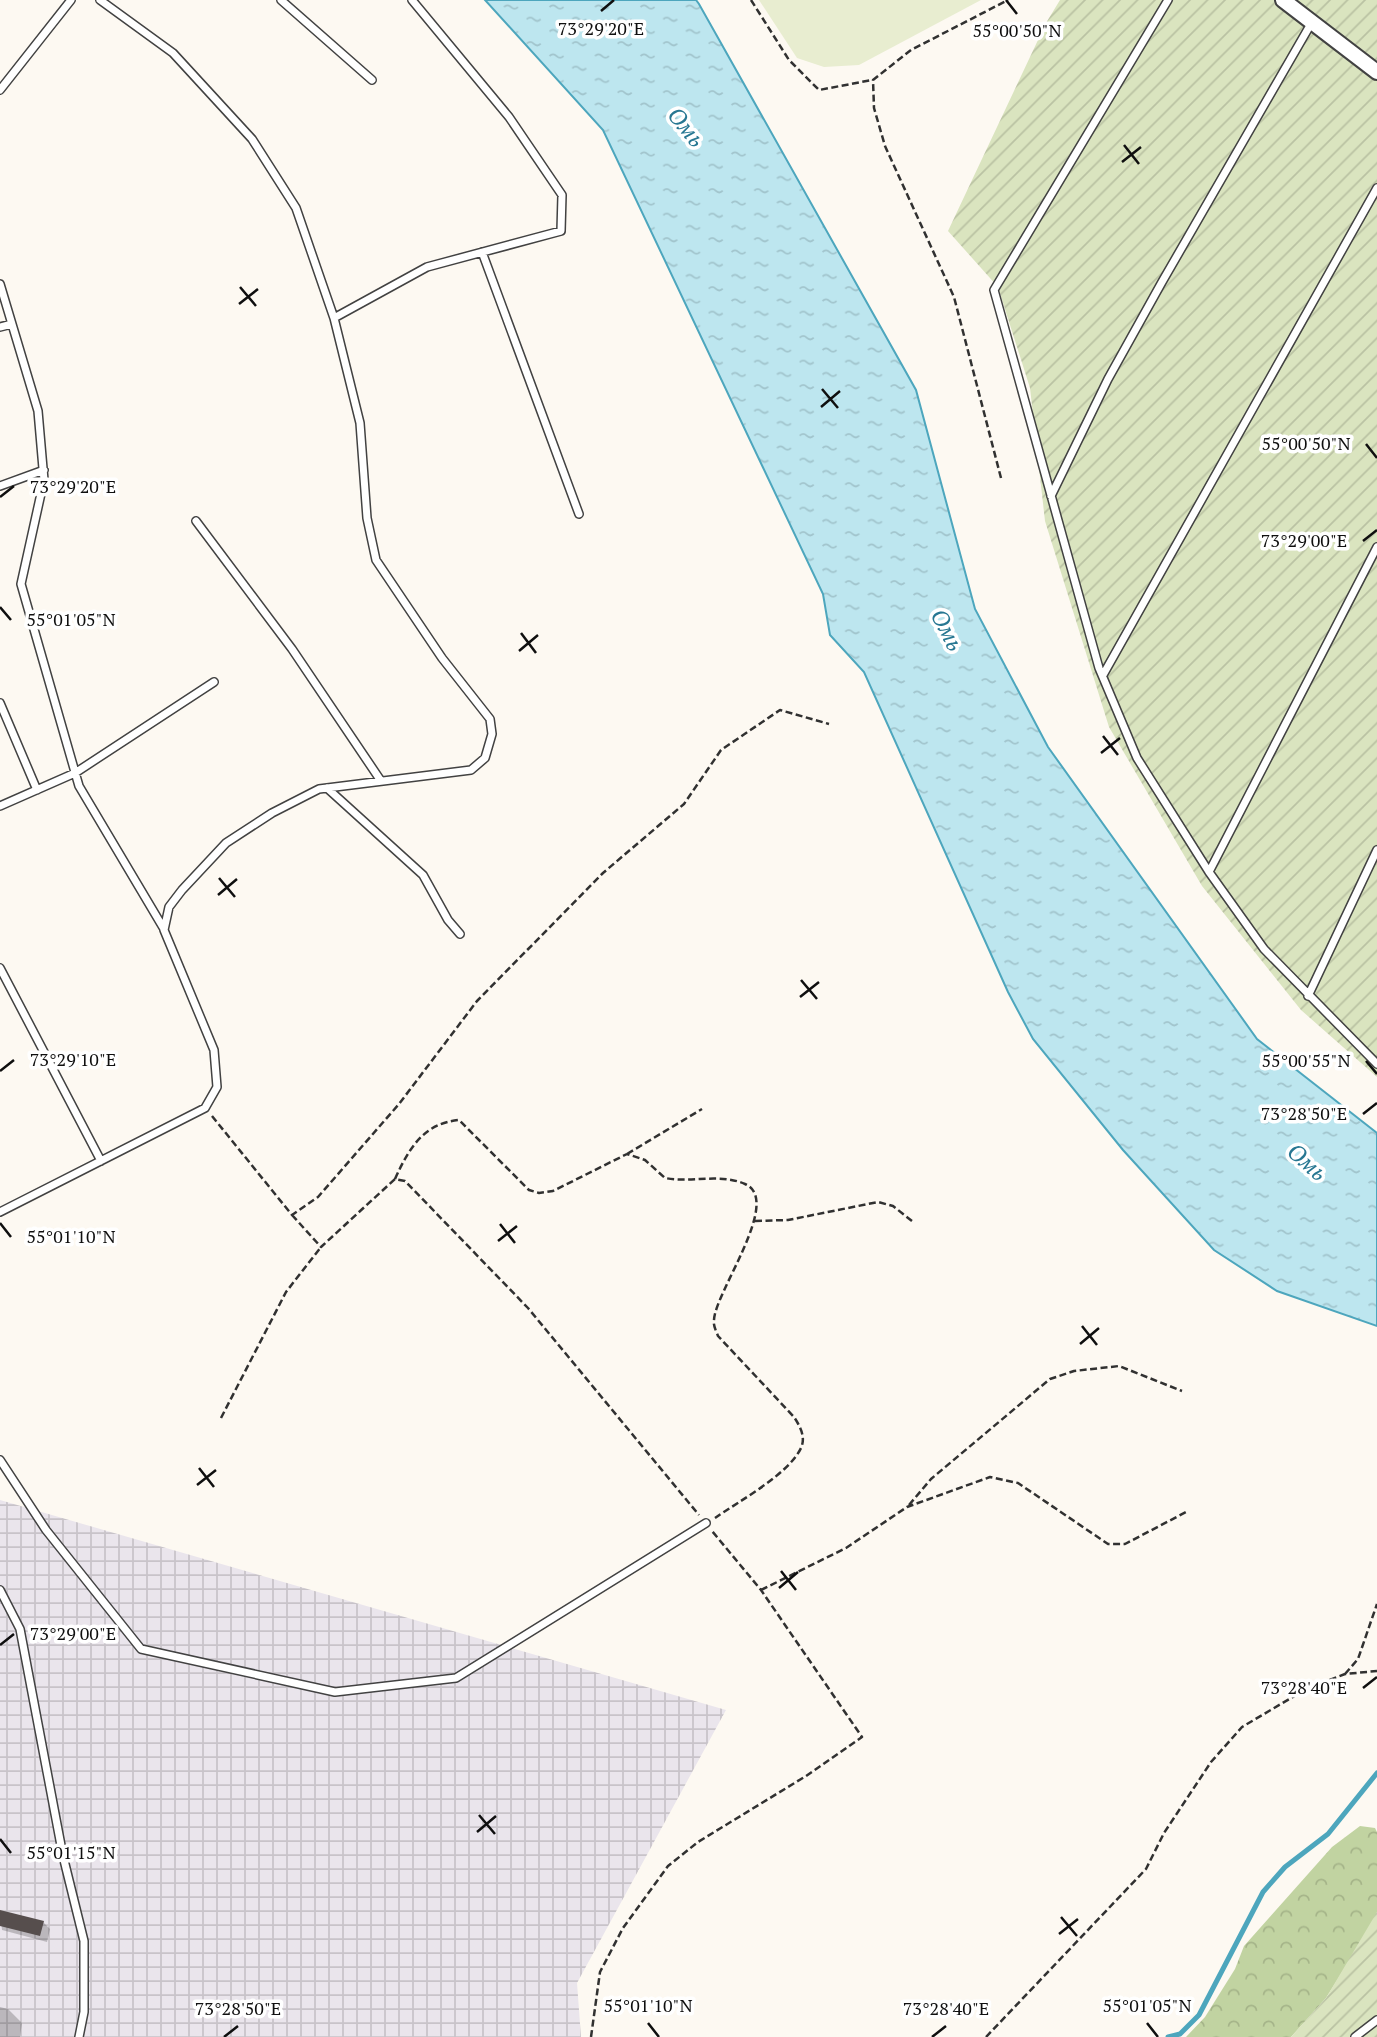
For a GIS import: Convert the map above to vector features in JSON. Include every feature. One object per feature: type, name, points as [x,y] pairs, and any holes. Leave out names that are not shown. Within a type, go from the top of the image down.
[{"type":"street","points":[[1283,0],[1377,72]]},
{"type":"lane","points":[[0,90],[71,0]]},
{"type":"lane","points":[[100,0],[173,54],[252,139],[296,208],[334,318],[360,423],[367,518],[376,560],[442,658],[490,719],[491,726],[485,758],[471,770],[327,788],[272,813],[226,843],[169,907],[164,930]]},
{"type":"lane","points":[[281,0],[372,80]]},
{"type":"lane","points":[[334,318],[427,267],[561,231],[562,195],[509,117],[412,0]]},
{"type":"lane","points":[[1168,0],[994,290],[1103,675],[1137,758],[1209,872],[1264,949],[1377,1064]]},
{"type":"lane","points":[[1051,496],[1108,379],[1313,21]]},
{"type":"lane","points":[[1103,675],[1377,188]]},
{"type":"lane","points":[[482,252],[579,514]]},
{"type":"lane","points":[[0,284],[38,411],[44,470],[21,584],[79,786],[164,930],[214,1050],[217,1087],[205,1108],[0,1212]]},
{"type":"lane","points":[[0,327],[12,324]]},
{"type":"lane","points":[[0,486],[44,470]]},
{"type":"lane","points":[[196,521],[292,649],[382,781]]},
{"type":"lane","points":[[1209,872],[1377,547]]},
{"type":"lane","points":[[0,806],[75,773],[214,682]]},
{"type":"lane","points":[[0,703],[37,790]]},
{"type":"lane","points":[[327,788],[423,875],[448,920],[460,934]]},
{"type":"lane","points":[[1308,996],[1377,850]]},
{"type":"lane","points":[[0,968],[101,1161]]},
{"type":"lane","points":[[0,1460],[46,1530],[141,1649],[335,1692],[456,1678],[706,1524]]},
{"type":"lane","points":[[0,1590],[20,1629],[63,1856],[84,1941],[85,2012],[79,2037]]},
{"type":"lane","points":[[1355,2037],[1377,2020]]},
{"type":"path","points":[[751,0],[789,60],[819,90],[873,79],[911,50],[1009,0]]},
{"type":"path","points":[[873,79],[874,108],[885,146],[954,297],[1001,478]]},
{"type":"path","points":[[292,1215],[318,1197],[399,1104],[477,1000],[603,873],[684,804],[721,750],[780,710],[829,724]]},
{"type":"path","points":[[205,1108],[321,1247]]},
{"type":"path","points":[[221,1418],[286,1292],[321,1247],[395,1179],[424,1132],[440,1122],[459,1119],[529,1190],[539,1193],[575,1181],[627,1154],[702,1109]]},
{"type":"path","points":[[627,1154],[645,1160],[665,1178],[728,1179],[747,1184],[755,1192],[758,1203],[754,1221],[721,1295],[713,1322],[718,1336],[794,1417],[802,1428],[803,1439],[791,1462],[706,1524]]},
{"type":"path","points":[[395,1179],[405,1181],[528,1308],[761,1590],[862,1737],[806,1776],[698,1842],[668,1866],[623,1928],[600,1972],[591,2037]]},
{"type":"path","points":[[754,1221],[788,1220],[878,1202],[892,1206],[912,1221]]},
{"type":"path","points":[[907,1507],[931,1479],[1050,1379],[1074,1371],[1119,1366],[1182,1391]]},
{"type":"path","points":[[761,1590],[846,1548],[907,1507],[990,1477],[1018,1483],[1108,1544],[1125,1544],[1188,1511]]},
{"type":"path","points":[[1345,1674],[1358,1660],[1377,1604]]},
{"type":"path","points":[[986,2037],[1146,1869],[1164,1833],[1223,1746],[1242,1727],[1308,1688],[1345,1674],[1377,1671]]},
{"type":"shaded area","points":[[0,1500],[726,1710],[577,1983],[581,2037],[0,2037]]},
{"type":"green space","points":[[759,0],[981,0],[859,65],[824,67],[797,58]]},
{"type":"green space","points":[[1060,0],[1377,0],[1377,1077],[1301,1010],[1202,886],[1109,727],[1045,521],[1030,388],[998,287],[948,231],[1046,23]]},
{"type":"green space","points":[[1360,1826],[1375,1828],[1377,1832],[1377,1912],[1326,1998],[1291,2037],[1186,2037],[1205,2017],[1235,1969],[1244,1946],[1332,1847]]},
{"type":"green space","points":[[1377,1912],[1377,2037],[1291,2037],[1326,1998]]},
{"type":"water","name":"Омь","points":[[485,0],[696,0],[699,4],[916,390],[975,609],[1048,747],[1257,1039],[1377,1133],[1377,1326],[1277,1291],[1214,1250],[1123,1150],[1033,1039],[1008,992],[864,672],[830,635],[823,594],[603,130]]},
{"type":"building","points":[[0,1910],[44,1921],[40,1936],[0,1926]]},
{"type":"waterway","points":[[1168,2037],[1180,2034],[1199,2015],[1263,1892],[1285,1867],[1328,1834],[1377,1773]]}]
